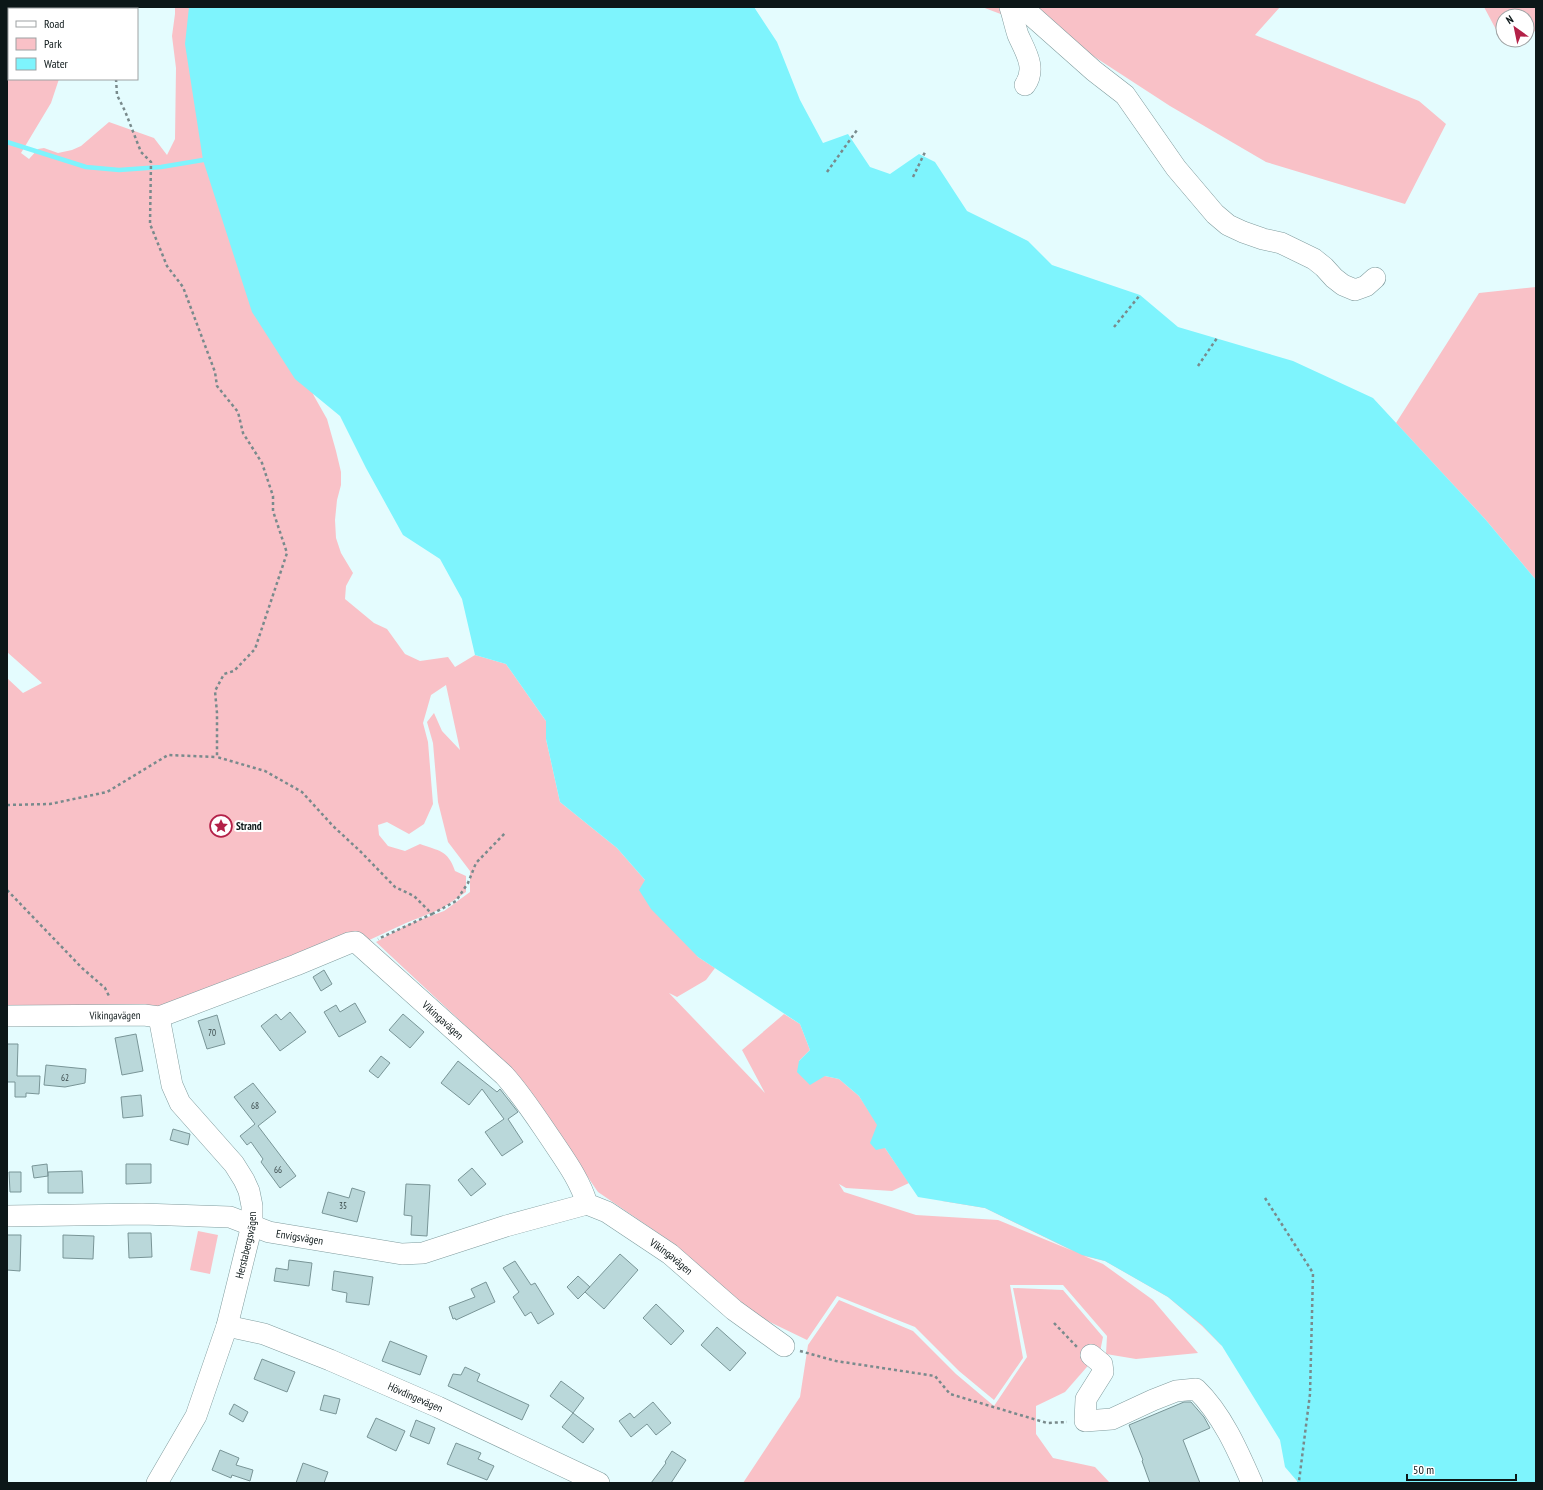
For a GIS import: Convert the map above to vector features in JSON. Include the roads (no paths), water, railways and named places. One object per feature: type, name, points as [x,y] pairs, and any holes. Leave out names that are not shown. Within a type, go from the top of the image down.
[{"type":"street","points":[[1010,7],[1018,35],[1026,50],[1030,68],[1030,78],[1025,85]]},
{"type":"street","points":[[1022,7],[1094,71],[1125,95],[1176,168],[1215,214],[1228,225],[1263,239],[1281,243],[1314,259],[1343,286],[1355,290],[1366,286],[1375,278]]},
{"type":"street","name":"Vikingavägen","points":[[7,1016],[144,1015],[159,1017],[296,965],[349,943],[356,942],[504,1074],[517,1089],[574,1174],[583,1191],[587,1204],[607,1212],[670,1254],[734,1310],[784,1346]]},
{"type":"street","name":"Herstabergsvägen","points":[[157,1483],[196,1416],[227,1326],[252,1225],[252,1206],[249,1191],[244,1180],[234,1164],[180,1103],[172,1085],[159,1017]]},
{"type":"street","name":"Envigsvägen","points":[[7,1216],[142,1214],[230,1217],[269,1232],[402,1254],[423,1253],[506,1226],[587,1204]]},
{"type":"street","name":"Hövdingevägen","points":[[227,1326],[264,1334],[330,1360],[438,1407],[599,1483]]},
{"type":"street","points":[[1091,1355],[1102,1364],[1103,1372],[1086,1399],[1085,1421],[1112,1419],[1176,1391],[1196,1389],[1207,1399],[1227,1432],[1252,1483]]},
{"type":"water","points":[[189,7],[754,7],[777,42],[800,100],[823,143],[848,134],[870,167],[890,174],[919,154],[935,162],[967,211],[1028,241],[1052,265],[1140,295],[1178,327],[1293,361],[1373,398],[1485,519],[1536,580],[1536,1483],[1297,1483],[1285,1467],[1280,1440],[1222,1346],[1202,1325],[1168,1297],[1105,1261],[1082,1255],[985,1208],[918,1197],[885,1148],[876,1150],[870,1143],[877,1125],[859,1096],[839,1079],[825,1076],[810,1085],[797,1072],[799,1061],[810,1050],[800,1024],[698,957],[651,909],[639,890],[645,880],[617,848],[560,802],[546,739],[546,721],[506,664],[475,655],[462,599],[440,559],[403,535],[366,468],[340,416],[295,379],[252,312],[203,160],[185,44]]},
{"type":"waterway","points":[[7,142],[86,167],[119,170],[161,167],[203,160]]},
{"type":"place","name":"Strand","points":[[221,826]]}]
